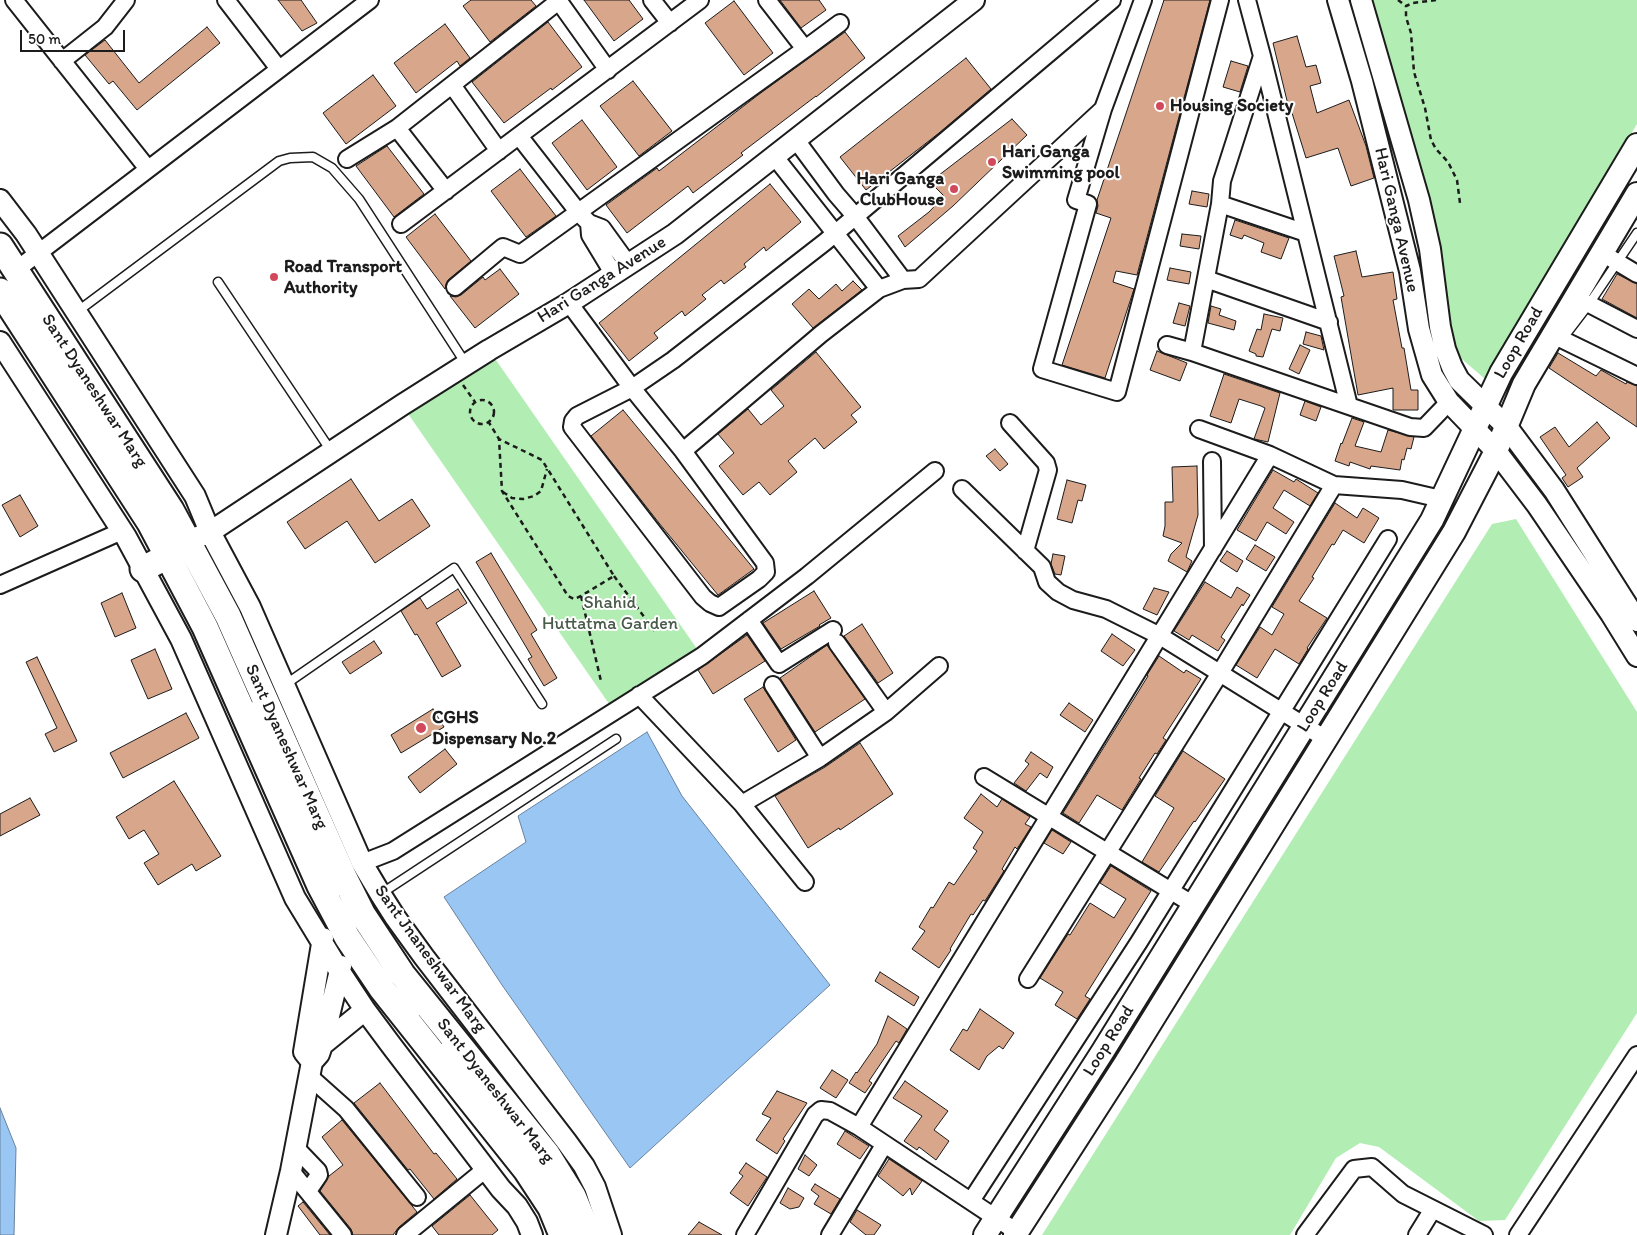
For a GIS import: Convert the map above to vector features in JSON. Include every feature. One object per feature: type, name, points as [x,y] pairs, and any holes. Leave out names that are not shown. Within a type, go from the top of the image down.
[{"type":"main road","name":"Loop Road","points":[[991,1226],[1104,1051],[1432,520],[1501,373],[1637,145]]},
{"type":"main road","name":"Loop Road","points":[[1016,1233],[1125,1064],[1454,532],[1496,451],[1524,384],[1557,338],[1609,257],[1637,194]]},
{"type":"main road","name":"Sant Dyaneshwar Marg","points":[[0,246],[171,510],[199,536],[228,616],[382,945],[402,974],[546,1154],[573,1196],[589,1235]]},
{"type":"main road","name":"Sant Dyaneshwar Marg","points":[[0,291],[150,523],[206,627],[357,892],[347,937],[386,994],[526,1170],[550,1208],[562,1235]]},
{"type":"main road","points":[[143,569],[168,556]]},
{"type":"street","points":[[14,0],[148,169]]},
{"type":"street","points":[[62,61],[105,27],[126,0]]},
{"type":"street","points":[[226,0],[279,69]]},
{"type":"street","points":[[16,270],[370,0]]},
{"type":"street","points":[[347,159],[397,128],[559,0],[608,70]]},
{"type":"street","points":[[652,0],[670,23]]},
{"type":"street","points":[[401,224],[700,0]]},
{"type":"street","points":[[767,0],[805,49]]},
{"type":"street","name":"Hari Ganga Avenue","points":[[199,536],[466,364],[569,303],[620,268],[675,234],[974,0]]},
{"type":"street","points":[[569,303],[632,388],[683,452],[765,563],[766,572],[759,579],[719,607],[710,603],[704,597],[572,427],[576,416],[632,388],[672,360],[836,233],[1112,0]]},
{"type":"street","points":[[1143,0],[1103,110],[1076,200],[1088,204],[1042,369],[1117,392],[1220,0]]},
{"type":"street","points":[[1247,0],[1349,406]]},
{"type":"street","name":"Hari Ganga Avenue","points":[[1338,0],[1362,81],[1410,271],[1419,328],[1432,375],[1449,402],[1496,451],[1537,505],[1628,609]]},
{"type":"street","name":"Hari Ganga Avenue","points":[[1360,0],[1419,200],[1430,249],[1440,327],[1445,349],[1452,367],[1459,380],[1507,427],[1554,490],[1628,609]]},
{"type":"street","points":[[455,287],[503,247],[520,254],[584,218],[840,23]]},
{"type":"street","points":[[1192,352],[1220,204],[1222,181],[1262,56]]},
{"type":"street","points":[[452,85],[499,151]]},
{"type":"street","points":[[683,452],[821,334],[879,289],[903,280],[919,279],[1103,110]]},
{"type":"street","points":[[397,128],[446,191]]},
{"type":"street","points":[[519,136],[584,218],[602,228],[620,268]]},
{"type":"street","points":[[796,140],[903,280]]},
{"type":"street","points":[[775,157],[879,289]]},
{"type":"street","name":"Sant Jnaneshwar Marg","points":[[0,200],[38,253],[195,496],[199,536],[250,607],[284,685],[357,892],[395,918],[566,1141],[584,1166],[595,1187],[611,1235]]},
{"type":"street","points":[[1220,204],[1306,233]]},
{"type":"street","points":[[1609,257],[1637,274]]},
{"type":"street","points":[[1206,279],[1328,322]]},
{"type":"street","points":[[1589,304],[1637,329]]},
{"type":"street","points":[[1557,338],[1637,376]]},
{"type":"street","points":[[0,342],[122,531],[181,639],[295,898],[365,1010],[487,1168],[501,1189],[517,1206],[527,1222],[532,1235]]},
{"type":"street","points":[[1167,345],[1410,427],[1424,428],[1449,402]]},
{"type":"street","points":[[1010,423],[1046,463],[1048,470],[1025,551]]},
{"type":"street","points":[[1200,429],[1270,455],[1334,485],[1402,490],[1441,499]]},
{"type":"street","points":[[859,1127],[1270,455]]},
{"type":"street","points":[[1212,461],[1213,549]]},
{"type":"street","points":[[417,1197],[311,1069],[304,1052],[322,942],[357,892],[393,851],[702,656],[807,576],[935,471]]},
{"type":"street","points":[[1028,979],[1220,673],[1334,485]]},
{"type":"street","points":[[962,489],[1042,568],[1047,582],[1058,592],[1073,600],[1106,609],[1160,636],[1326,739]]},
{"type":"street","points":[[0,585],[122,531]]},
{"type":"street","points":[[971,1201],[1139,942],[1388,539]]},
{"type":"street","points":[[1628,609],[1637,656]]},
{"type":"street","points":[[749,620],[779,664],[835,636],[886,712]]},
{"type":"street","points":[[742,804],[820,758],[886,712],[939,666]]},
{"type":"street","points":[[773,685],[820,758]]},
{"type":"street","points":[[638,695],[742,804],[805,882]]},
{"type":"street","points":[[984,778],[1194,905]]},
{"type":"street","points":[[276,1235],[311,1069],[322,1045],[347,937]]},
{"type":"street","points":[[322,1045],[365,1010]]},
{"type":"street","points":[[1518,1235],[1637,1055]]},
{"type":"street","points":[[746,1235],[815,1114],[821,1110],[830,1111],[859,1127],[971,1201],[991,1226],[1016,1233]]},
{"type":"street","points":[[830,1235],[884,1145]]},
{"type":"street","points":[[295,1147],[318,1171],[319,1175],[308,1191]]},
{"type":"street","points":[[1305,1235],[1354,1169],[1372,1167],[1403,1194],[1484,1235]]},
{"type":"street","points":[[406,1235],[487,1168]]},
{"type":"street","points":[[291,1171],[343,1235]]},
{"type":"street","points":[[1418,1235],[1433,1209]]},
{"type":"lane","points":[[76,312],[279,161],[290,158],[313,157],[332,168],[359,198],[466,364]]},
{"type":"lane","points":[[1557,338],[1589,304],[1609,257],[1637,232]]},
{"type":"lane","points":[[218,282],[331,451]]},
{"type":"lane","points":[[284,685],[454,568],[542,704]]},
{"type":"lane","points":[[252,702],[357,892],[616,738]]},
{"type":"lane","points":[[392,981],[423,1020]]},
{"type":"lane","points":[[441,1043],[536,1162],[562,1202],[575,1235]]},
{"type":"path","points":[[1398,0],[1406,6]]},
{"type":"path","points":[[1406,6],[1413,3],[1436,0]]},
{"type":"path","points":[[1406,6],[1406,17],[1411,33],[1414,72],[1425,108],[1431,140],[1436,149],[1448,162],[1457,180],[1460,203]]},
{"type":"path","points":[[486,400],[492,405],[493,416],[488,422],[481,423],[471,417],[471,408],[475,402],[486,400]]},
{"type":"path","points":[[488,422],[498,439],[502,491],[568,596],[574,599],[581,596],[614,576]]},
{"type":"path","points":[[498,439],[542,460],[614,576],[656,633]]},
{"type":"path","points":[[502,491],[512,498],[523,499],[534,496],[541,491],[547,468]]},
{"type":"path","points":[[581,596],[601,681]]},
{"type":"green space","points":[[1366,0],[1637,0],[1637,124],[1485,379],[1449,348]]},
{"type":"green space","name":"Shahid Huttatma Garden","points":[[489,350],[702,656],[614,711],[402,405]]},
{"type":"green space","points":[[1516,519],[1637,712],[1637,1013],[1505,1220],[1479,1221],[1379,1147],[1360,1143],[1336,1158],[1290,1235],[1042,1235],[1492,524]]},
{"type":"water","points":[[647,732],[682,796],[830,985],[630,1168],[502,985],[444,897],[526,842],[518,816]]},
{"type":"water","points":[[0,1108],[16,1148],[14,1235],[0,1235]]},
{"type":"building","points":[[278,0],[301,0],[317,23],[302,31]]},
{"type":"building","points":[[471,0],[531,0],[536,6],[490,42],[463,6]]},
{"type":"building","points":[[584,0],[629,0],[643,19],[614,41]]},
{"type":"building","points":[[780,0],[819,0],[826,10],[801,28]]},
{"type":"building","name":"Housing Society","points":[[1164,0],[1210,0],[1137,275],[1116,271],[1113,282],[1134,289],[1105,378],[1062,365],[1111,218],[1096,213],[1097,200]]},
{"type":"building","points":[[734,1],[773,53],[744,75],[705,23]]},
{"type":"building","points":[[548,22],[582,67],[504,123],[472,82]]},
{"type":"building","points":[[445,24],[470,58],[460,66],[457,61],[416,93],[394,63]]},
{"type":"building","points":[[207,27],[220,43],[137,110],[113,81],[109,84],[85,55],[105,40],[139,83]]},
{"type":"building","points":[[845,32],[865,58],[741,153],[743,155],[693,193],[688,186],[627,233],[606,205],[657,168],[659,171],[758,95]]},
{"type":"building","points":[[1297,36],[1306,67],[1316,65],[1321,83],[1310,86],[1317,113],[1349,100],[1366,146],[1374,178],[1351,186],[1338,148],[1306,158],[1292,113],[1290,113],[1273,43]]},
{"type":"building","points":[[966,58],[991,89],[939,133],[866,190],[840,157]]},
{"type":"building","points":[[1231,61],[1248,66],[1240,92],[1223,87]]},
{"type":"building","points":[[373,75],[396,106],[346,144],[323,113]]},
{"type":"building","points":[[633,81],[672,131],[639,156],[600,106]]},
{"type":"building","name":"Hari Ganga ClubHouse","points":[[1012,119],[1027,135],[953,206],[905,247],[898,236],[929,212],[944,196],[930,182]]},
{"type":"building","points":[[582,120],[617,167],[587,190],[552,143]]},
{"type":"building","points":[[387,146],[424,194],[394,217],[356,166]]},
{"type":"building","points":[[520,169],[556,216],[526,237],[491,191]]},
{"type":"building","points":[[770,184],[801,222],[766,251],[764,247],[744,264],[746,267],[724,284],[721,280],[702,295],[706,299],[685,316],[682,311],[654,333],[658,338],[629,361],[599,323]]},
{"type":"building","points":[[1192,191],[1209,194],[1207,207],[1189,204]]},
{"type":"building","points":[[435,214],[471,261],[448,280],[445,289],[406,237]]},
{"type":"building","points":[[1235,220],[1289,238],[1281,259],[1261,252],[1264,243],[1244,235],[1242,239],[1230,235]]},
{"type":"building","points":[[1182,234],[1201,236],[1199,249],[1180,246]]},
{"type":"building","points":[[1356,251],[1362,277],[1393,272],[1397,299],[1393,300],[1411,390],[1418,390],[1418,410],[1393,410],[1393,388],[1358,395],[1341,297],[1344,296],[1334,256]]},
{"type":"building","points":[[1170,268],[1191,272],[1189,284],[1167,280]]},
{"type":"building","points":[[500,269],[519,294],[475,328],[450,296],[456,297],[461,295],[483,277],[485,280]]},
{"type":"building","points":[[1617,274],[1637,284],[1637,318],[1602,299]]},
{"type":"building","points":[[853,281],[862,290],[813,328],[792,304],[809,289],[819,299],[836,284],[842,291]]},
{"type":"building","points":[[1179,303],[1190,306],[1185,326],[1173,323]]},
{"type":"building","points":[[1211,306],[1221,309],[1219,315],[1236,321],[1234,330],[1208,323]]},
{"type":"building","points":[[1264,314],[1283,318],[1280,331],[1272,329],[1263,357],[1256,356],[1256,354],[1249,351],[1257,329],[1261,330]]},
{"type":"building","points":[[1306,332],[1321,336],[1324,350],[1303,344]]},
{"type":"building","points":[[1300,345],[1310,350],[1299,374],[1289,369]]},
{"type":"building","points":[[1157,351],[1187,363],[1180,381],[1150,370]]},
{"type":"building","points":[[816,352],[861,407],[851,415],[857,422],[824,449],[815,438],[788,461],[797,472],[770,495],[759,482],[743,495],[719,466],[734,453],[718,434],[748,409],[761,425],[784,406],[771,390]]},
{"type":"building","points":[[1558,353],[1596,376],[1601,370],[1626,384],[1627,382],[1637,386],[1637,427],[1549,368]]},
{"type":"building","points":[[1224,374],[1280,393],[1268,442],[1254,439],[1265,408],[1261,406],[1239,399],[1231,423],[1210,416]]},
{"type":"building","points":[[1305,401],[1321,407],[1316,421],[1300,415]]},
{"type":"building","points":[[623,410],[754,569],[718,595],[591,436]]},
{"type":"building","points":[[1352,418],[1364,422],[1355,446],[1381,452],[1388,430],[1414,437],[1411,449],[1407,448],[1404,460],[1402,459],[1400,470],[1371,466],[1370,469],[1350,462],[1349,466],[1335,461]]},
{"type":"building","points":[[1597,422],[1610,438],[1577,468],[1583,477],[1568,487],[1562,478],[1566,475],[1540,437],[1555,427],[1569,447]]},
{"type":"building","points":[[995,449],[1008,464],[1000,471],[986,456]]},
{"type":"building","points":[[1197,466],[1198,515],[1186,557],[1192,561],[1187,572],[1168,561],[1171,554],[1182,543],[1163,536],[1165,502],[1173,502],[1172,467]]},
{"type":"building","points":[[1273,470],[1294,482],[1296,479],[1318,493],[1310,506],[1284,490],[1273,508],[1294,522],[1286,534],[1267,522],[1256,541],[1237,530]]},
{"type":"building","points":[[351,479],[379,521],[412,499],[430,526],[375,563],[347,521],[305,549],[287,522]]},
{"type":"building","points":[[1067,480],[1086,485],[1082,501],[1078,500],[1072,523],[1057,519]]},
{"type":"building","points":[[20,495],[38,526],[20,537],[2,505]]},
{"type":"building","points":[[1335,503],[1357,518],[1363,508],[1379,518],[1364,543],[1343,530],[1312,577],[1314,578],[1299,601],[1327,618],[1299,664],[1275,649],[1257,678],[1236,665],[1260,627],[1272,635],[1284,614],[1272,607]]},
{"type":"building","points":[[1255,545],[1275,557],[1266,571],[1246,559]]},
{"type":"building","points":[[1227,551],[1243,561],[1237,572],[1220,561]]},
{"type":"building","points":[[491,553],[537,630],[531,634],[557,678],[544,686],[528,659],[532,657],[476,562]]},
{"type":"building","points":[[1053,554],[1065,556],[1061,575],[1055,574],[1051,564]]},
{"type":"building","points":[[1205,582],[1231,598],[1237,587],[1250,595],[1221,637],[1225,640],[1218,651],[1192,635],[1189,640],[1174,631]]},
{"type":"building","points":[[1154,588],[1169,592],[1157,615],[1143,609]]},
{"type":"building","points":[[458,589],[467,603],[436,623],[461,666],[442,677],[401,611],[420,598],[427,609]]},
{"type":"building","points":[[814,591],[831,618],[781,649],[763,623]]},
{"type":"building","points":[[122,593],[136,628],[115,637],[101,603]]},
{"type":"building","points":[[862,624],[893,673],[878,683],[844,636]]},
{"type":"building","points":[[1112,634],[1135,650],[1123,666],[1101,651]]},
{"type":"building","points":[[747,635],[765,661],[713,694],[698,670]]},
{"type":"building","points":[[374,641],[382,653],[350,674],[342,662]]},
{"type":"building","points":[[827,645],[865,699],[815,732],[780,678]]},
{"type":"building","points":[[155,649],[172,689],[148,699],[131,660]]},
{"type":"building","points":[[1159,656],[1184,673],[1186,670],[1201,679],[1163,738],[1166,740],[1139,778],[1141,779],[1122,810],[1097,795],[1079,823],[1063,813]]},
{"type":"building","points":[[37,657],[77,741],[54,752],[45,734],[57,728],[26,662]]},
{"type":"building","points":[[763,687],[796,740],[778,752],[744,699]]},
{"type":"building","points":[[1069,703],[1093,720],[1085,732],[1060,715]]},
{"type":"building","points":[[433,709],[444,727],[401,753],[391,735]]},
{"type":"building","points":[[186,713],[199,738],[123,778],[110,753]]},
{"type":"building","points":[[860,743],[893,794],[840,830],[839,828],[808,848],[775,796],[825,767]]},
{"type":"building","points":[[445,749],[457,764],[420,793],[408,777]]},
{"type":"building","points":[[1183,751],[1225,779],[1159,872],[1142,862],[1174,808],[1155,796]]},
{"type":"building","points":[[1031,752],[1053,767],[1047,778],[1040,773],[1026,791],[1014,783],[1029,764],[1025,761]]},
{"type":"building","points":[[174,781],[221,856],[196,871],[192,864],[158,885],[144,863],[159,854],[144,830],[129,839],[116,817]]},
{"type":"building","points":[[981,794],[997,807],[1002,799],[1030,817],[1025,824],[1031,827],[1017,849],[1015,847],[1002,869],[1004,871],[985,901],[983,900],[973,915],[971,914],[939,968],[912,949],[925,931],[919,927],[931,907],[933,908],[949,882],[954,885],[977,851],[973,848],[983,832],[964,818]]},
{"type":"building","points":[[30,798],[40,815],[0,836],[0,814]]},
{"type":"building","points":[[1052,830],[1071,842],[1063,854],[1044,843]]},
{"type":"building","points":[[1111,866],[1151,891],[1085,996],[1090,999],[1077,1019],[1055,1005],[1063,992],[1040,978],[1090,903],[1114,918],[1126,899],[1100,883]]},
{"type":"building","points":[[880,972],[919,997],[914,1006],[875,981]]},
{"type":"building","points":[[980,1009],[1014,1033],[1003,1049],[999,1046],[987,1056],[979,1070],[950,1050],[963,1029],[967,1031]]},
{"type":"building","points":[[888,1016],[907,1029],[899,1043],[896,1041],[869,1081],[872,1083],[865,1093],[849,1083],[877,1044]]},
{"type":"building","points":[[832,1070],[848,1080],[836,1098],[820,1088]]},
{"type":"building","points":[[905,1081],[948,1111],[934,1130],[949,1141],[936,1160],[919,1147],[917,1150],[904,1141],[922,1116],[893,1098]]},
{"type":"building","points":[[380,1083],[434,1154],[436,1153],[457,1179],[434,1199],[354,1103]]},
{"type":"building","points":[[777,1091],[807,1103],[783,1139],[785,1141],[777,1154],[756,1140],[771,1118],[762,1114]]},
{"type":"building","points":[[342,1120],[417,1212],[399,1227],[393,1235],[353,1235],[351,1229],[320,1191],[329,1176],[343,1165],[322,1137]]},
{"type":"building","points":[[845,1131],[869,1146],[860,1159],[837,1144]]},
{"type":"building","points":[[805,1155],[817,1165],[809,1176],[798,1169]]},
{"type":"building","points":[[889,1159],[922,1181],[912,1195],[910,1188],[903,1196],[878,1176]]},
{"type":"building","points":[[746,1163],[767,1177],[748,1206],[730,1193],[743,1176],[739,1173]]},
{"type":"building","points":[[815,1184],[840,1199],[831,1214],[814,1204],[819,1196],[811,1190]]},
{"type":"building","points":[[788,1188],[804,1198],[799,1207],[790,1209],[780,1203]]},
{"type":"building","points":[[470,1195],[498,1230],[492,1235],[439,1235],[432,1226]]},
{"type":"building","points":[[303,1202],[330,1235],[320,1235],[298,1206]]},
{"type":"building","points":[[857,1210],[881,1225],[874,1235],[866,1235],[850,1222]]},
{"type":"building","points":[[699,1222],[722,1235],[688,1235]]},
{"type":"place","name":"Housing Society","points":[[1160,106]]},
{"type":"place","name":"Hari Ganga Swimming pool","points":[[992,162]]},
{"type":"place","name":"Hari Ganga ClubHouse","points":[[954,189]]},
{"type":"place","name":"Road Transport Authority","points":[[274,277]]},
{"type":"place","name":"CGHS Dispensary No.2","points":[[421,728]]}]
